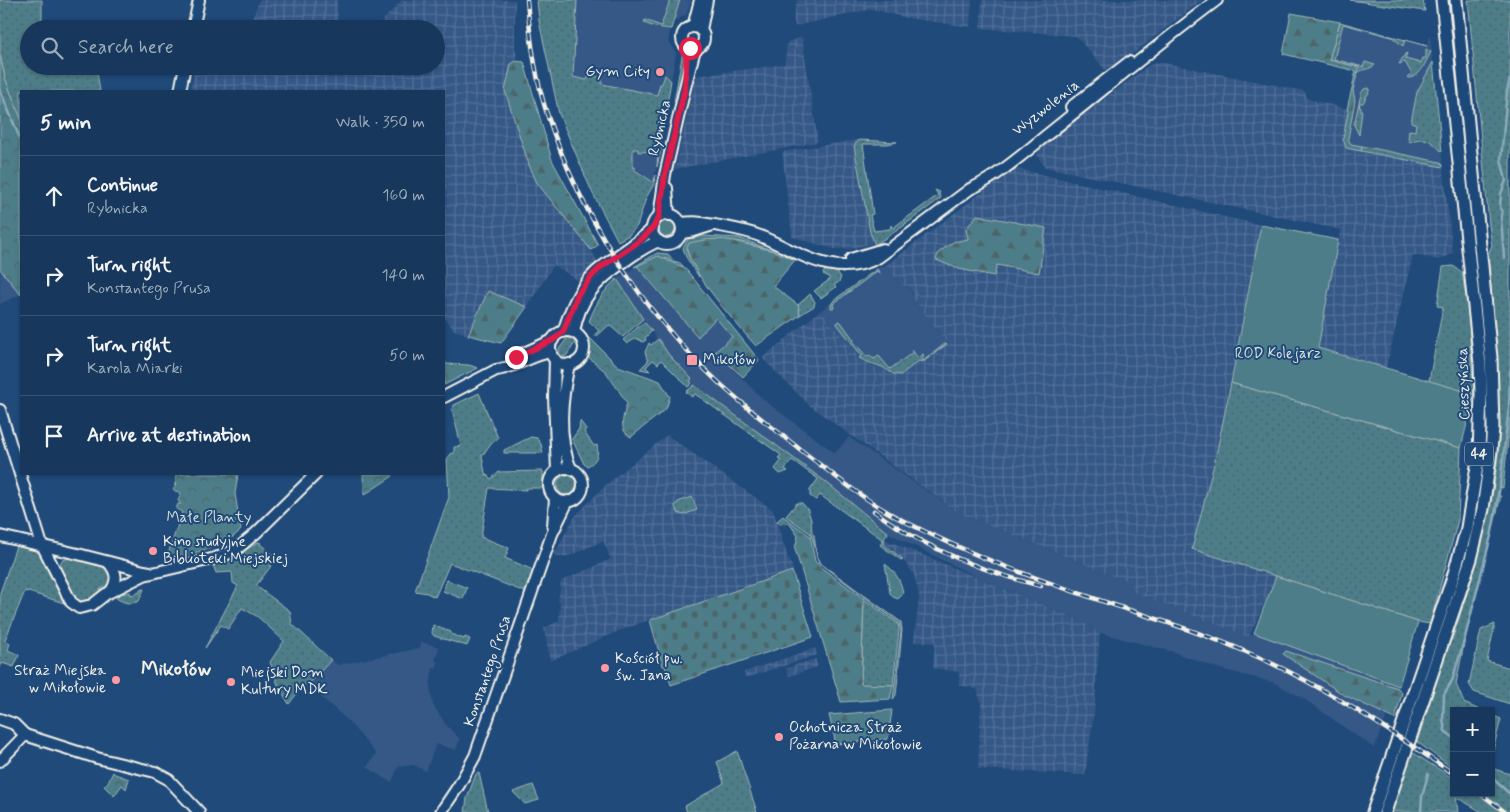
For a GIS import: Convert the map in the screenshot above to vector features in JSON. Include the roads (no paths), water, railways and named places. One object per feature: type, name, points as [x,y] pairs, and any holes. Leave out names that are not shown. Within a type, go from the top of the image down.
[{"type":"main road","name":"Cieszyńska","points":[[1373,812],[1453,578],[1467,528],[1479,454],[1480,364],[1442,0]]},
{"type":"main road","name":"Cieszyńska","points":[[1386,812],[1471,559],[1483,510],[1492,443],[1491,358],[1456,0]]},
{"type":"street","points":[[195,20],[199,0]]},
{"type":"street","points":[[696,28],[686,30],[683,35],[683,43],[691,48],[701,46],[704,40],[704,34],[696,28],[694,23],[700,0]]},
{"type":"street","points":[[696,28],[707,0]]},
{"type":"street","name":"Wyzwolenia","points":[[681,228],[694,231],[713,225],[733,228],[758,236],[821,264],[838,267],[874,260],[970,188],[978,185],[1018,157],[1217,0]]},
{"type":"street","name":"Rybnicka","points":[[664,216],[665,175],[685,88],[691,48]]},
{"type":"street","points":[[180,90],[183,75]]},
{"type":"street","points":[[496,370],[500,365],[553,340],[563,332],[578,294],[592,276],[601,267],[638,242],[664,216],[678,218],[681,228],[680,237],[672,243],[663,243],[653,233],[653,228]]},
{"type":"street","points":[[574,332],[579,310],[595,285],[642,250],[659,241]]},
{"type":"street","points":[[445,396],[496,370],[504,369],[537,354],[553,355],[559,362],[568,364],[578,361],[583,353],[581,339],[574,332],[563,332]]},
{"type":"street","points":[[553,340],[557,471]]},
{"type":"street","points":[[568,364],[564,391],[563,437],[565,455],[570,469]]},
{"type":"street","points":[[0,410],[20,474]]},
{"type":"street","points":[[566,468],[570,469],[578,474],[582,485],[578,496],[568,501],[555,498],[549,484],[553,474],[566,468]]},
{"type":"street","points":[[20,475],[42,545],[71,602],[78,608],[92,605],[110,592],[144,575],[208,560],[237,549],[315,475]]},
{"type":"street","name":"Konstantego Prusa","points":[[552,534],[555,498]]},
{"type":"street","name":"Konstantego Prusa","points":[[441,812],[457,790],[475,756],[552,534],[568,501]]},
{"type":"street","points":[[0,536],[144,572],[156,572]]},
{"type":"street","points":[[56,575],[58,560],[69,552]]},
{"type":"street","points":[[107,562],[115,571],[116,578],[115,585],[110,592]]},
{"type":"street","points":[[0,719],[14,724],[24,736],[97,758],[154,772],[168,780],[199,812]]},
{"type":"street","points":[[0,760],[24,736]]},
{"type":"waterway","points":[[1504,258],[1502,212],[1500,208],[1501,194],[1506,180],[1501,159],[1507,91],[1510,79]]},
{"type":"waterway","points":[[0,90],[20,139]]},
{"type":"waterway","points":[[1450,735],[1445,731],[1443,719],[1444,694],[1452,681],[1492,532],[1500,486],[1509,407],[1510,371]]},
{"type":"waterway","points":[[1421,812],[1422,797],[1428,774]]},
{"type":"waterway","points":[[1495,781],[1510,794]]},
{"type":"railway","points":[[527,0],[539,86],[547,114],[577,188],[595,223],[638,291],[663,323],[690,354],[747,407],[848,486],[902,520],[1008,568],[1228,644],[1272,663],[1352,707],[1450,771]]},
{"type":"railway","points":[[874,511],[913,536],[954,557],[997,573],[1041,586]]},
{"type":"railway","points":[[1485,797],[1505,812]]},
{"type":"place","name":"Gym City","points":[[660,72]]},
{"type":"place","name":"Mikołów","points":[[692,360]]},
{"type":"place","name":"Kino studyjne Biblioteki Miejskiej","points":[[153,551]]},
{"type":"place","name":"Kościół pw. św. Jana","points":[[605,668]]},
{"type":"place","name":"Straż Miejska w Mikołowie","points":[[116,680]]},
{"type":"place","name":"Miejski Dom Kultury MDK","points":[[231,682]]},
{"type":"place","name":"Ochotnicza Straż Pożarna w Mikołowie","points":[[779,737]]},
{"type":"district","name":"Mikołów","points":[[176,669]]},
{"type":"park label","name":"ROD Kolejarz","points":[[1278,354]]},
{"type":"park label","name":"Małe Planty","points":[[209,518]]}]
